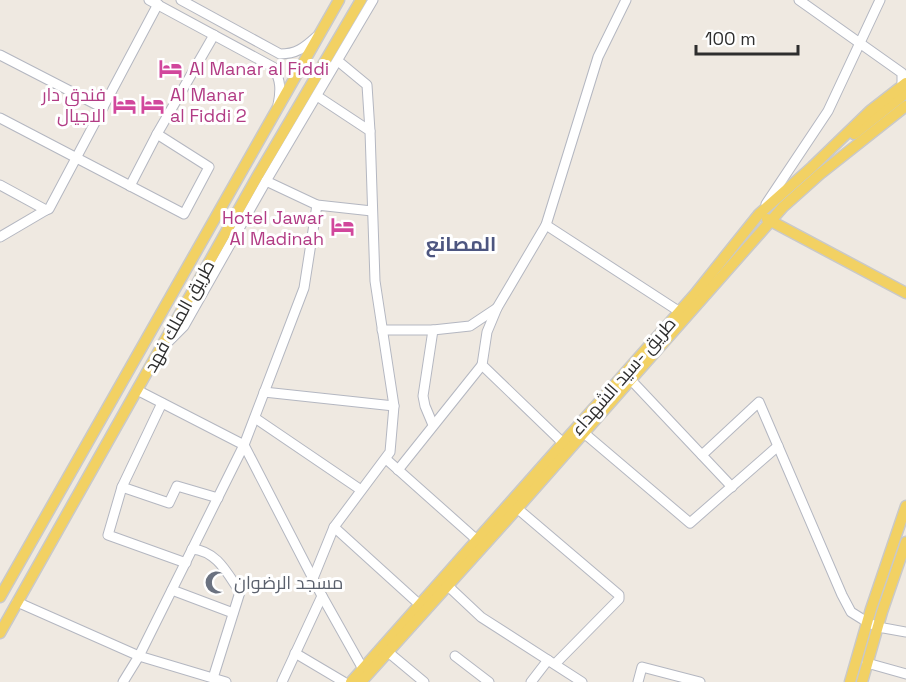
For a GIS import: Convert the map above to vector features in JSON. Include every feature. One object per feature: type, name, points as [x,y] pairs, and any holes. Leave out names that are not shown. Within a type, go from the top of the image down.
[{"type":"main road","name":"طريق الملك فهد","points":[[0,597],[339,0]]},
{"type":"main road","name":"طريق الملك فهد","points":[[2,631],[360,0]]},
{"type":"main road","name":"طريق -سيد الشهداء","points":[[351,682],[680,312],[759,214],[870,111],[905,87]]},
{"type":"main road","name":"طريق -سيد الشهداء","points":[[361,682],[518,509],[783,207],[820,174],[906,106]]},
{"type":"main road","points":[[759,214],[906,293]]},
{"type":"main road","points":[[862,682],[873,625],[906,506]]},
{"type":"main road","points":[[850,682],[906,542]]},
{"type":"street","points":[[181,0],[280,54],[293,54],[306,47],[320,33]]},
{"type":"street","points":[[160,350],[184,326],[373,0]]},
{"type":"street","points":[[398,470],[482,366],[487,332],[497,308],[546,225],[598,57],[626,0]]},
{"type":"street","points":[[799,0],[902,73],[905,87]]},
{"type":"street","points":[[759,214],[828,111],[880,0]]},
{"type":"street","points":[[0,237],[46,210],[54,201],[103,108],[153,2],[273,67],[279,76],[280,85],[277,107]]},
{"type":"street","points":[[130,186],[214,35]]},
{"type":"street","points":[[0,55],[103,108]]},
{"type":"street","points":[[312,581],[334,527],[390,452],[394,406],[375,281],[367,85],[338,61]]},
{"type":"street","points":[[317,96],[370,131]]},
{"type":"street","points":[[0,118],[184,214],[209,166],[157,134]]},
{"type":"street","points":[[266,181],[317,205],[372,211]]},
{"type":"street","points":[[0,185],[46,210]]},
{"type":"street","points":[[123,682],[139,656],[186,563],[255,418],[304,288],[317,205]]},
{"type":"street","points":[[546,225],[680,312]]},
{"type":"street","points":[[382,330],[433,330],[470,326],[497,308]]},
{"type":"street","points":[[433,330],[423,396],[433,425]]},
{"type":"street","points":[[482,366],[563,443]]},
{"type":"street","points":[[631,380],[732,487]]},
{"type":"street","points":[[137,390],[244,445],[312,581],[363,669]]},
{"type":"street","points":[[264,392],[394,406]]},
{"type":"street","points":[[702,455],[759,402],[851,612],[873,625],[906,632]]},
{"type":"street","points":[[162,403],[122,487],[108,536],[186,563]]},
{"type":"street","points":[[255,418],[361,490]]},
{"type":"street","points":[[584,434],[690,524],[778,446]]},
{"type":"street","points":[[386,459],[477,540]]},
{"type":"street","points":[[122,487],[169,503],[177,486],[218,498]]},
{"type":"street","points":[[518,509],[619,595],[619,599],[531,682]]},
{"type":"street","points":[[334,527],[420,605]]},
{"type":"street","points":[[192,549],[201,550],[219,560],[240,591],[213,678]]},
{"type":"street","points":[[448,586],[481,617],[579,681]]},
{"type":"street","points":[[172,590],[233,613]]},
{"type":"street","points":[[282,682],[322,596]]},
{"type":"street","points":[[17,602],[139,656],[226,682]]},
{"type":"street","points":[[388,652],[424,682]]},
{"type":"street","points":[[296,653],[344,682]]},
{"type":"street","points":[[455,656],[489,682]]},
{"type":"street","points":[[867,663],[906,674]]},
{"type":"street","points":[[638,682],[642,667],[700,682]]},
{"type":"place","name":"Al Manar al Fiddi","points":[[171,68]]},
{"type":"place","name":"فندق دار الاجيال","points":[[124,104]]},
{"type":"place","name":"Al Manar al Fiddi 2","points":[[152,104]]},
{"type":"place","name":"Hotel Jawar Al Madinah","points":[[342,227]]},
{"type":"place","name":"مسجد الرضوان","points":[[216,582]]},
{"type":"district","name":"المصانع","points":[[461,244]]}]
